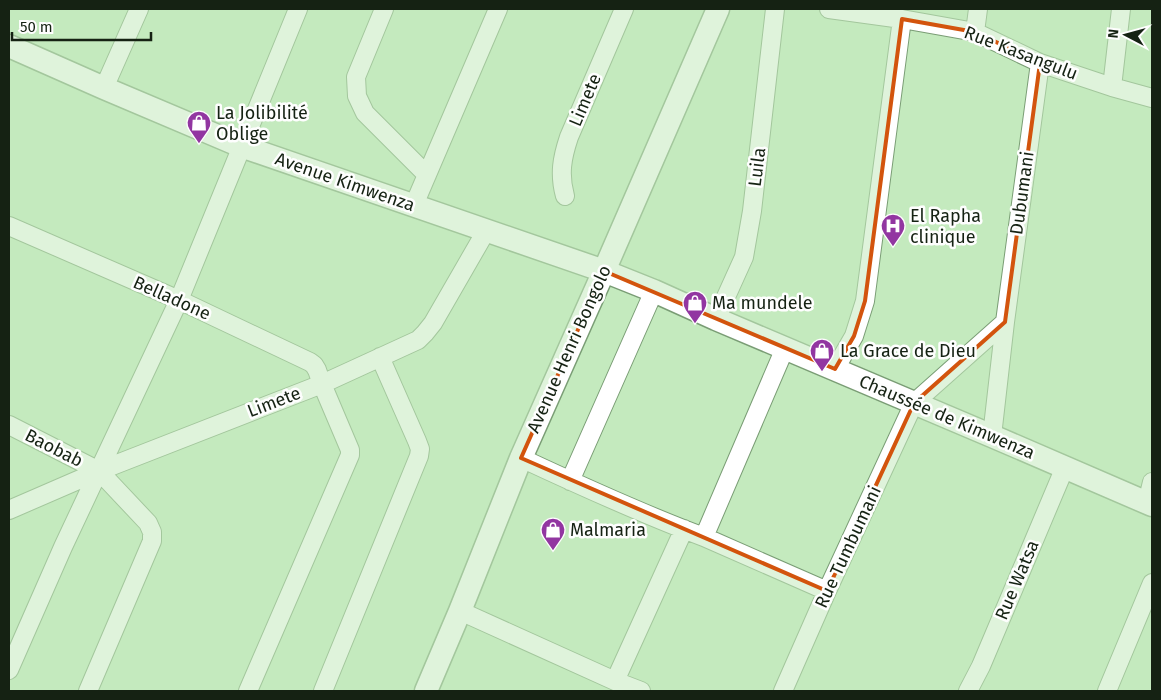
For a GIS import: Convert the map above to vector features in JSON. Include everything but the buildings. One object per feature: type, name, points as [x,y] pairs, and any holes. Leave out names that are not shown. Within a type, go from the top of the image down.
[{"type":"street","points":[[104,88],[139,9]]},
{"type":"street","points":[[9,670],[63,547],[179,300],[298,9]]},
{"type":"street","points":[[384,9],[356,77],[356,96],[365,112],[427,175]]},
{"type":"street","points":[[414,205],[498,9]]},
{"type":"street","name":"Limete","points":[[565,196],[561,175],[562,158],[569,137],[624,9]]},
{"type":"street","name":"Avenue Henri Bongolo","points":[[426,691],[460,611],[520,458],[718,9]]},
{"type":"street","name":"Luila","points":[[716,319],[744,257],[752,211],[775,9]]},
{"type":"street","name":"Rue Kasangulu","points":[[831,9],[975,32],[1040,63],[1152,98]]},
{"type":"street","points":[[975,32],[978,9]]},
{"type":"street","points":[[1112,87],[1121,9]]},
{"type":"street","points":[[835,369],[854,336],[865,301],[902,19]]},
{"type":"street","name":"Avenue Kimwenza","points":[[9,46],[241,146],[604,271]]},
{"type":"street","name":"Dubumani","points":[[992,436],[1005,322],[1040,63]]},
{"type":"street","name":"Belladone","points":[[9,226],[179,300],[310,362],[317,370],[350,450],[350,455],[248,691]]},
{"type":"street","name":"Limete","points":[[9,510],[99,472],[322,384],[418,340],[433,323],[486,230]]},
{"type":"street","name":"Chaussée de Kimwenza","points":[[604,271],[1065,467],[1150,497]]},
{"type":"street","points":[[570,481],[654,291]]},
{"type":"street","points":[[914,403],[1005,322]]},
{"type":"street","points":[[704,537],[785,348]]},
{"type":"street","points":[[323,691],[419,456],[420,449],[417,441],[380,357]]},
{"type":"street","name":"Rue Tumbumani","points":[[783,691],[914,403]]},
{"type":"street","name":"Baobab","points":[[9,425],[99,472],[148,523],[152,532],[152,541],[88,691]]},
{"type":"street","points":[[520,458],[827,591]]},
{"type":"street","name":"Rue Watsa","points":[[968,691],[981,666],[1065,467]]},
{"type":"street","points":[[615,681],[684,529]]},
{"type":"street","points":[[1107,691],[1152,583]]},
{"type":"street","points":[[460,611],[637,691]]},
{"type":"highlighted area","points":[[902,19],[975,32],[1040,63],[1005,322],[914,403],[827,591],[521,458],[604,271],[835,369],[854,336],[865,301]]},
{"type":"place","name":"La Jolibilité Oblige","points":[[199,144]]},
{"type":"place","name":"El Rapha clinique","points":[[893,247]]},
{"type":"place","name":"Ma mundele","points":[[695,324]]},
{"type":"place","name":"La Grace de Dieu","points":[[822,372]]},
{"type":"place","name":"Malmaria","points":[[553,551]]}]
